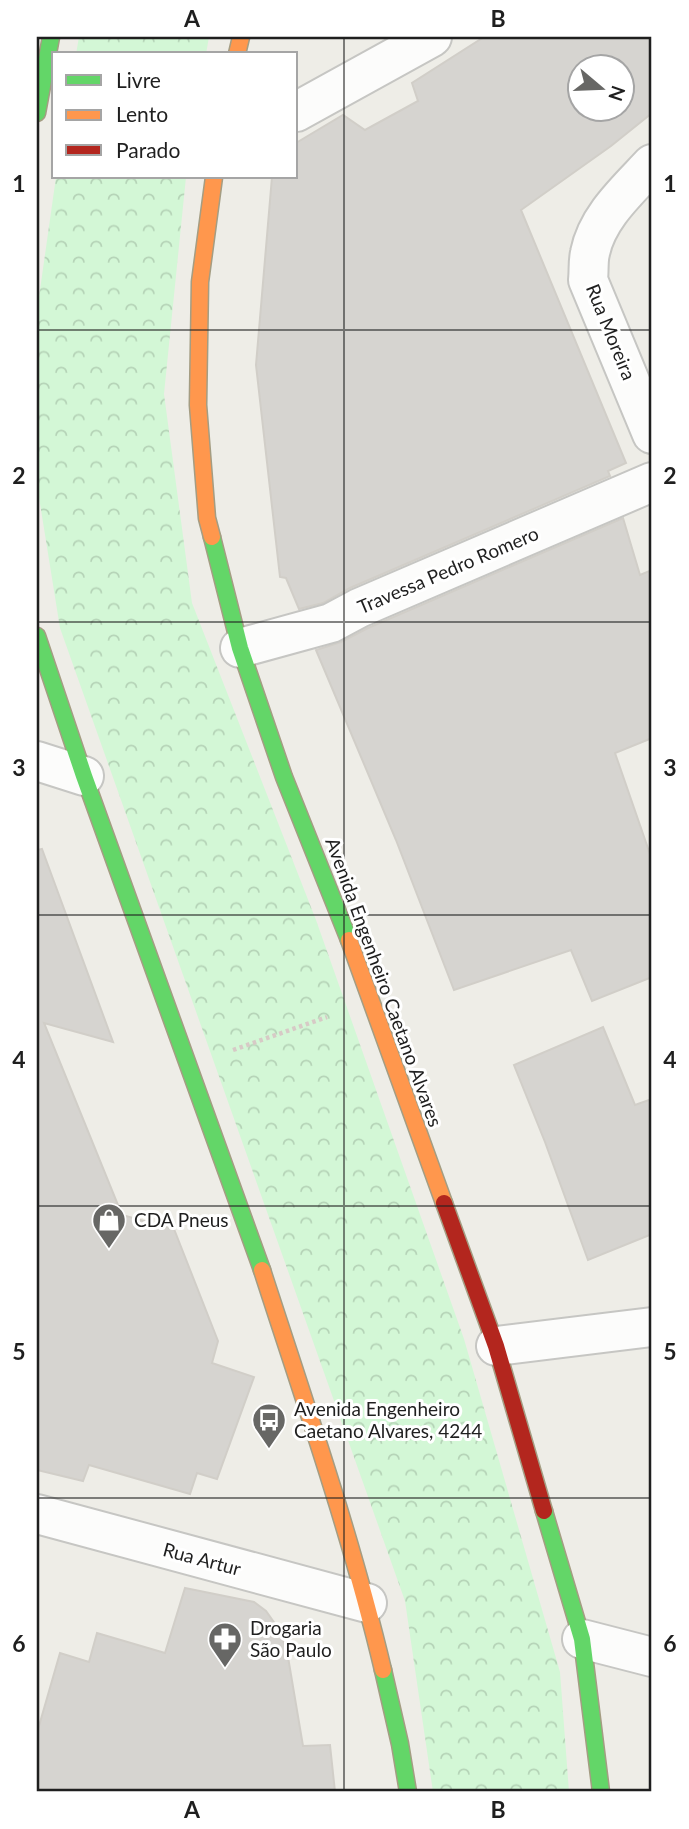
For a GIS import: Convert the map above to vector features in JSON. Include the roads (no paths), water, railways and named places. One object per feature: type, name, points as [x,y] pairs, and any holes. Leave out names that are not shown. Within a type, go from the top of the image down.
[{"type":"main road","points":[[37,113],[51,37]]},
{"type":"main road","name":"Avenida Engenheiro Caetano Alvares","points":[[214,178],[200,282],[198,405],[207,518],[240,648],[285,777],[339,912],[496,1346],[582,1639],[601,1792]]},
{"type":"main road","points":[[37,636],[83,776],[255,1249],[316,1435],[367,1603],[400,1744],[408,1792]]},
{"type":"street","points":[[298,111],[432,37]]},
{"type":"street","name":"Rua Moreira","points":[[652,164],[599,227],[590,253],[588,280],[652,434]]},
{"type":"street","name":"Travessa Pedro Romero","points":[[240,648],[331,623],[359,608],[652,482]]},
{"type":"street","points":[[37,761],[83,776]]},
{"type":"street","points":[[496,1346],[652,1327]]},
{"type":"street","name":"Rua Artur","points":[[37,1515],[367,1603]]},
{"type":"street","points":[[582,1639],[652,1657]]},
{"type":"place","name":"CDA Pneus","points":[[109,1250]]},
{"type":"place","name":"Avenida Engenheiro Caetano Alvares, 4244","points":[[269,1450]]},
{"type":"place","name":"Drogaria São Paulo","points":[[225,1669]]}]
